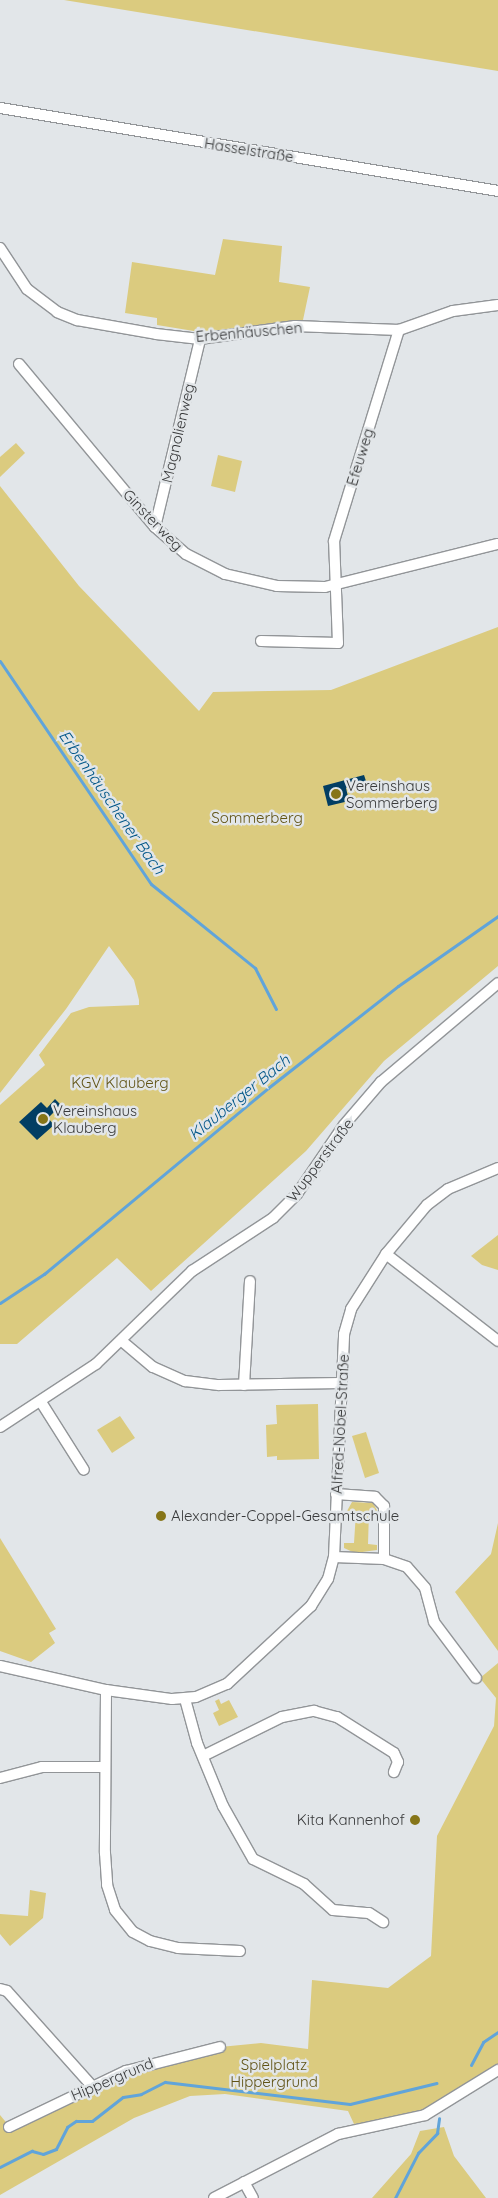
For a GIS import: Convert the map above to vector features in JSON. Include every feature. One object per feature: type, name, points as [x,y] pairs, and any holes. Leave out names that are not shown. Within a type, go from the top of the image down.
[{"type":"street","name":"Hasselstraße","points":[[0,108],[498,190]]},
{"type":"street","name":"Erbenhäuschen","points":[[0,248],[27,289],[41,303],[67,318],[200,339],[295,326],[398,330],[453,311],[498,305]]},
{"type":"street","name":"Efeuweg","points":[[338,584],[336,532],[398,330]]},
{"type":"street","name":"Magnolienweg","points":[[155,526],[200,339]]},
{"type":"street","name":"Ginsterweg","points":[[19,364],[155,526],[195,560],[238,578],[294,588],[338,584],[498,544]]},
{"type":"street","points":[[261,641],[338,643],[338,584]]},
{"type":"street","name":"Wupperstraße","points":[[0,1427],[41,1402],[123,1342],[192,1270],[273,1218],[297,1194],[339,1131],[381,1082],[498,983]]},
{"type":"street","name":"Alfred-Nobel-Straße","points":[[3,1670],[106,1690],[185,1699],[227,1684],[257,1658],[316,1599],[331,1572],[334,1557],[341,1383],[348,1317],[386,1254],[427,1205],[448,1189],[498,1168]]},
{"type":"street","points":[[386,1254],[498,1341]]},
{"type":"street","points":[[244,1385],[250,1281]]},
{"type":"street","points":[[123,1342],[171,1377],[201,1384],[341,1383]]},
{"type":"street","points":[[41,1402],[84,1470]]},
{"type":"street","points":[[336,1494],[375,1497],[384,1506],[384,1559]]},
{"type":"street","points":[[334,1557],[384,1559],[402,1564],[420,1580],[434,1622],[476,1678]]},
{"type":"street","points":[[106,1690],[106,1878],[118,1916],[142,1938],[160,1944],[240,1951]]},
{"type":"street","points":[[185,1699],[203,1756],[234,1832],[252,1859],[304,1884],[333,1910],[369,1913],[383,1922]]},
{"type":"street","points":[[203,1756],[282,1717],[314,1711],[337,1717],[394,1753],[398,1762],[394,1772]]},
{"type":"street","points":[[0,1778],[42,1766],[105,1767]]},
{"type":"street","points":[[0,1989],[7,1991],[92,2086]]},
{"type":"street","name":"Hippergrund","points":[[10,2127],[92,2086],[149,2062],[220,2047]]},
{"type":"street","points":[[214,2198],[338,2134],[425,2115],[498,2070]]},
{"type":"street","points":[[244,2182],[253,2198]]},
{"type":"green space","points":[[64,0],[498,0],[498,71]]},
{"type":"green space","points":[[223,239],[282,246],[279,282],[310,287],[303,320],[206,333],[157,325],[157,318],[125,313],[132,262],[215,275]]},
{"type":"green space","points":[[16,443],[25,453],[0,477],[0,457]]},
{"type":"green space","points":[[218,455],[242,461],[235,492],[211,486]]},
{"type":"green space","points":[[0,486],[79,586],[199,711],[213,692],[331,690],[498,627],[498,966],[384,1061],[306,1151],[151,1291],[117,1258],[17,1344],[0,1344],[0,1105],[45,1065],[39,1055],[71,1013],[89,1007],[139,1005],[139,1000],[134,980],[109,946],[66,1009],[0,1093]]},
{"type":"green space","points":[[498,1235],[498,1270],[482,1265],[471,1256]]},
{"type":"green space","points":[[318,1404],[319,1459],[277,1460],[277,1456],[267,1457],[266,1425],[277,1424],[276,1405]]},
{"type":"green space","points":[[120,1416],[135,1438],[112,1453],[97,1430]]},
{"type":"green space","points":[[366,1432],[379,1473],[365,1478],[352,1436]]},
{"type":"green space","points":[[352,1502],[373,1503],[378,1512],[369,1512],[368,1544],[377,1545],[377,1550],[355,1553],[344,1548],[344,1543],[354,1543],[356,1512],[347,1511]]},
{"type":"green space","points":[[498,1523],[498,1651],[455,1592],[491,1554]]},
{"type":"green space","points":[[0,1538],[56,1629],[49,1633],[55,1643],[31,1662],[0,1651]]},
{"type":"green space","name":"Spielplatz Hippergrund","points":[[498,1663],[498,2064],[429,2109],[405,2117],[354,2124],[348,2111],[225,2094],[190,2096],[134,2118],[0,2195],[0,2115],[10,2127],[92,2086],[220,2047],[261,2043],[308,2049],[312,1980],[388,1988],[431,1956],[437,1836],[494,1726],[496,1698],[480,1678]]},
{"type":"green space","points":[[219,1699],[221,1704],[229,1700],[238,1717],[219,1726],[213,1713],[219,1710],[215,1701]]},
{"type":"green space","points":[[30,1890],[46,1893],[43,1918],[10,1946],[0,1934],[0,1914],[28,1916]]},
{"type":"green space","points":[[444,2127],[454,2156],[486,2198],[372,2198],[411,2154],[420,2131]]},
{"type":"building","name":"Vereinshaus Sommerberg","points":[[364,775],[366,781],[346,788],[349,801],[328,806],[323,786]]},
{"type":"building","name":"Vereinshaus Klauberg","points":[[55,1099],[61,1105],[48,1118],[54,1125],[37,1140],[19,1122],[41,1102],[47,1108]]},
{"type":"waterway","name":"Erbenhäuschener Bach","points":[[0,661],[151,884],[255,968],[276,1009]]},
{"type":"waterway","name":"Klauberger Bach","points":[[0,1303],[44,1274],[268,1088],[398,986],[498,916]]},
{"type":"waterway","points":[[471,2065],[483,2042],[498,2032]]},
{"type":"waterway","points":[[0,2167],[32,2151],[43,2154],[56,2149],[67,2127],[76,2121],[92,2121],[123,2097],[141,2094],[165,2082],[350,2104],[437,2083]]},
{"type":"waterway","points":[[395,2198],[418,2153],[437,2133],[439,2118]]},
{"type":"place","name":"Vereinshaus Sommerberg","points":[[336,794]]},
{"type":"place","name":"Vereinshaus Klauberg","points":[[43,1119]]},
{"type":"place","name":"Alexander-Coppel-Gesamtschule","points":[[161,1516]]},
{"type":"place","name":"Kita Kannenhof","points":[[415,1820]]},
{"type":"park label","name":"Sommerberg","points":[[257,818]]},
{"type":"park label","name":"KGV Klauberg","points":[[120,1083]]}]
